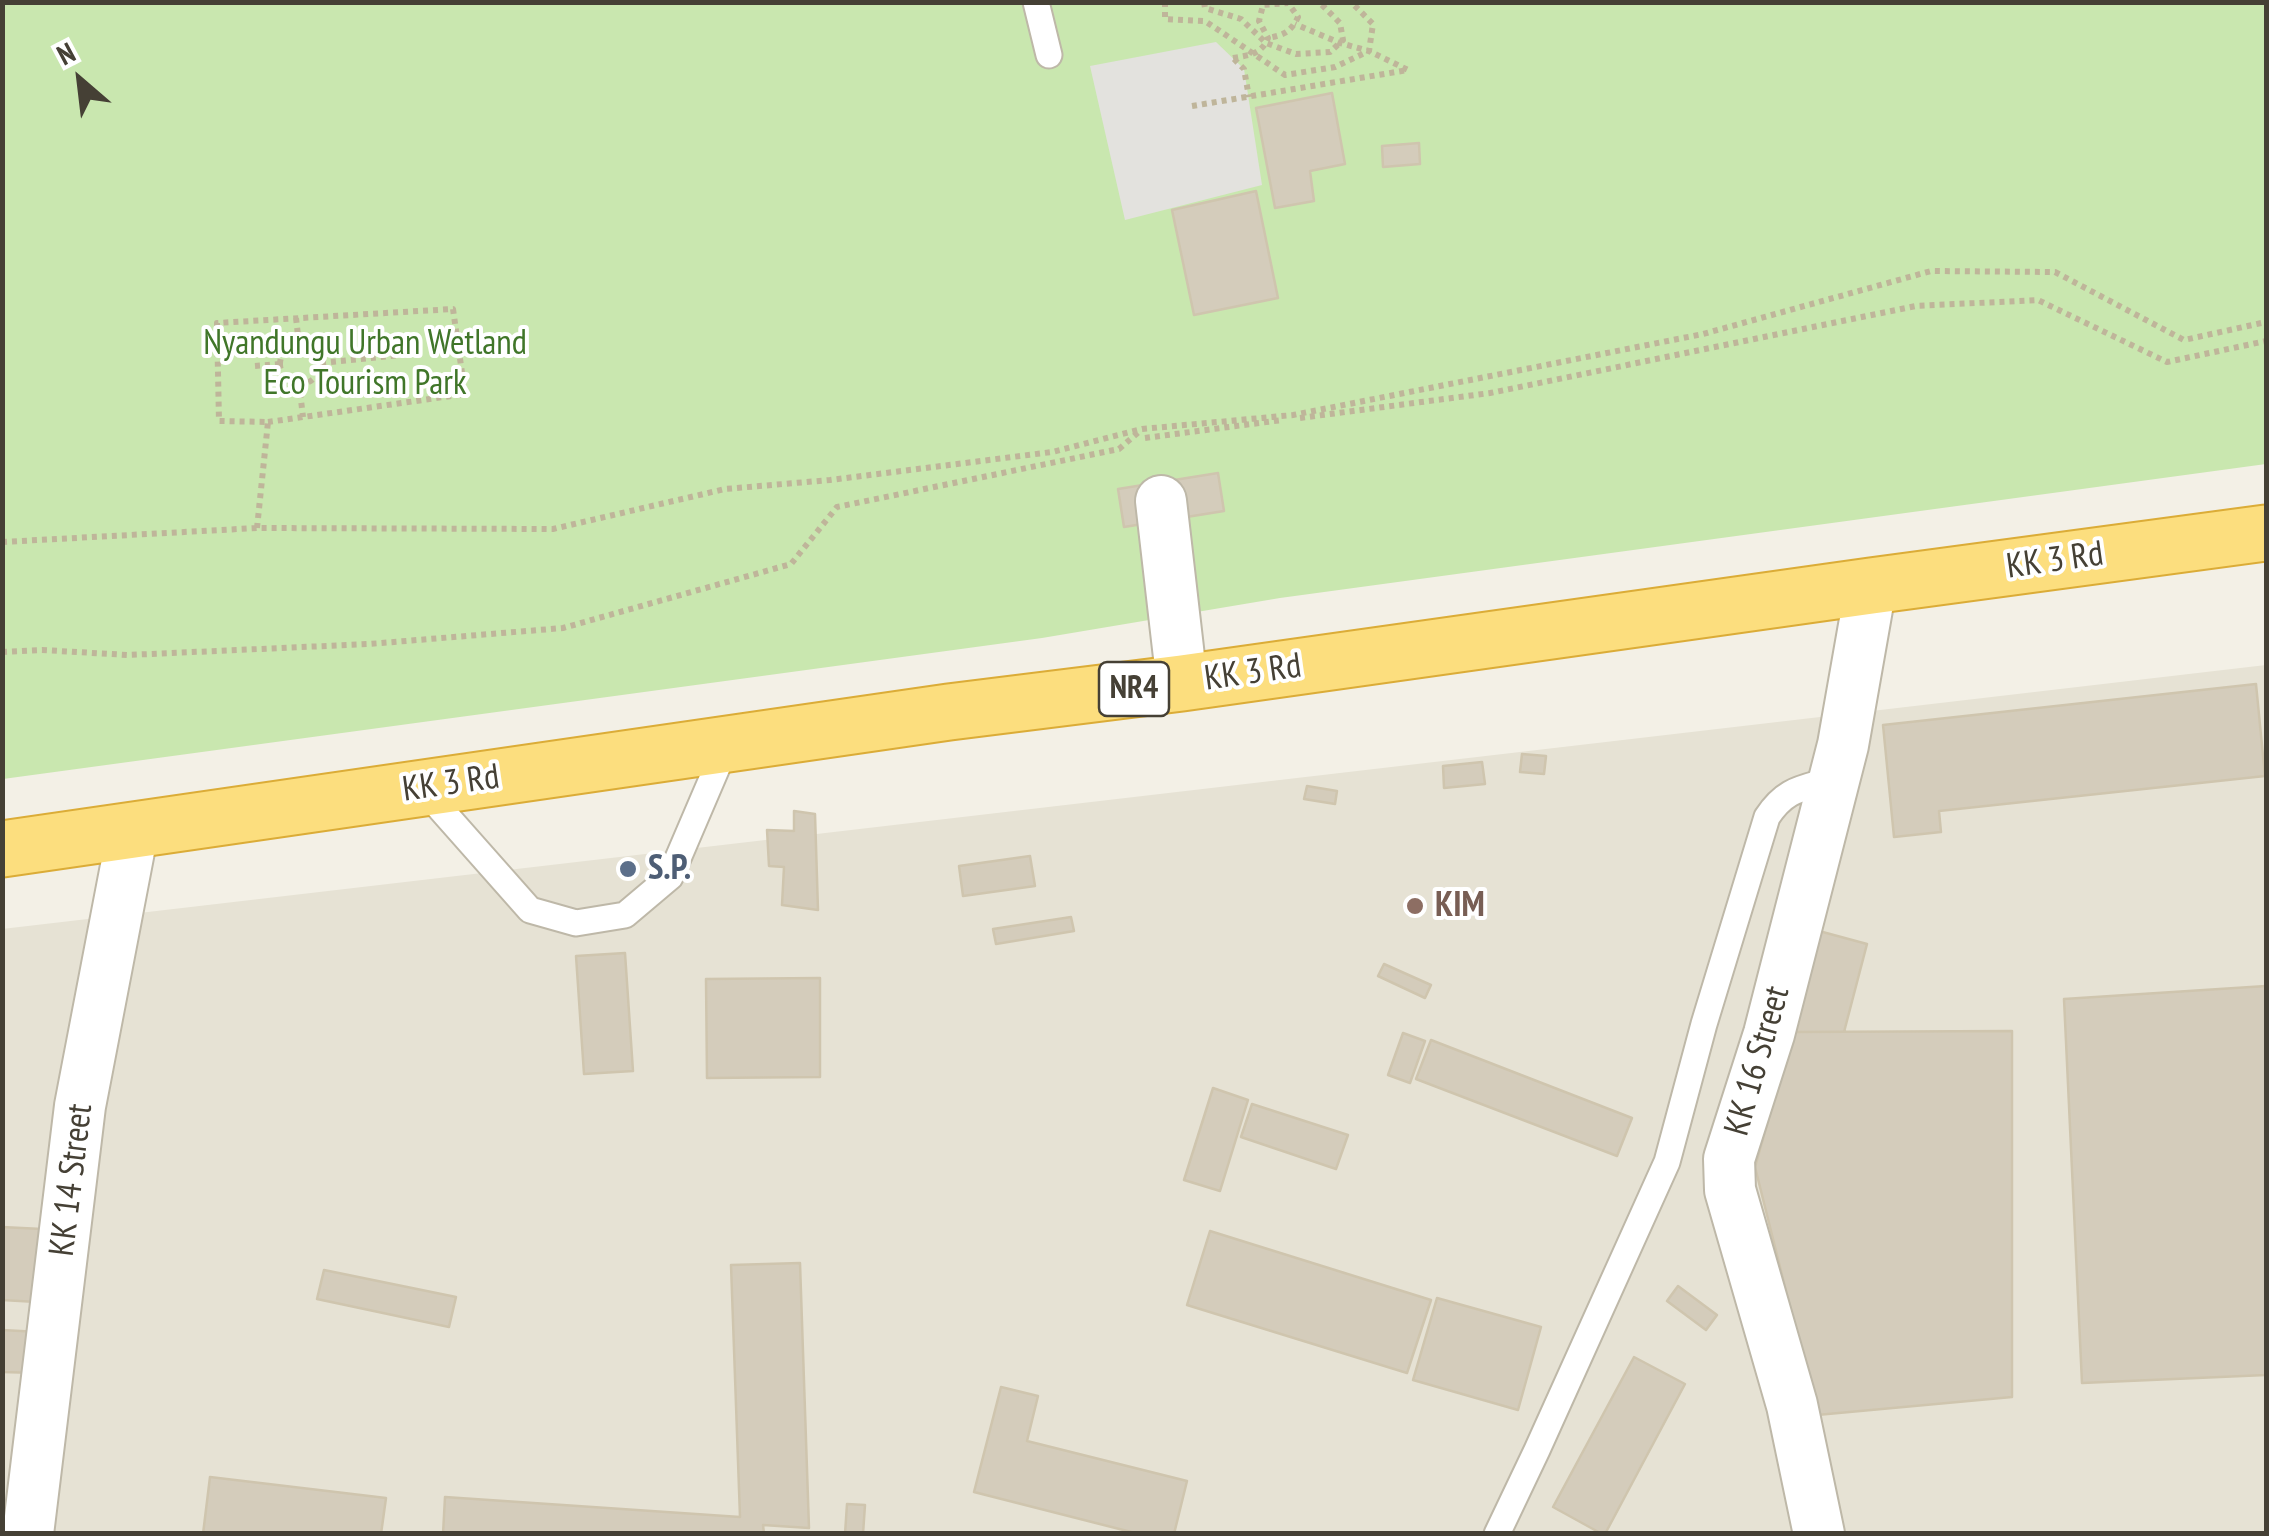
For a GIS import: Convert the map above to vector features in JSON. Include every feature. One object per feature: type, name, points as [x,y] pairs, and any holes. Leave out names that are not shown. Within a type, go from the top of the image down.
[{"type":"highway","name":"KK 3 Rd","points":[[2,849],[949,712],[2266,533]]},
{"type":"street","points":[[1161,501],[1182,683]]},
{"type":"street","name":"KK 16 Street","points":[[1819,1534],[1792,1405],[1730,1190],[1729,1158],[1769,1034],[1843,745],[1871,586]]},
{"type":"street","name":"KK 14 Street","points":[[28,1534],[80,1106],[134,830]]},
{"type":"lane","points":[[1036,2],[1049,55]]},
{"type":"lane","points":[[422,788],[530,910],[576,923],[626,915],[670,877],[727,744]]},
{"type":"lane","points":[[1497,1534],[1667,1162],[1767,818],[1777,801],[1791,792],[1834,779]]},
{"type":"path","points":[[1165,2],[1165,19],[1205,21],[1285,75],[1335,67],[1370,50]]},
{"type":"path","points":[[1204,2],[1205,8],[1241,19],[1267,40],[1296,54],[1330,52],[1343,40],[1340,22],[1319,2]]},
{"type":"path","points":[[1351,2],[1374,24],[1370,50]]},
{"type":"path","points":[[1249,97],[1244,69],[1233,58],[1256,54],[1267,40],[1292,30],[1298,17],[1288,3],[1263,5],[1259,21],[1267,40]]},
{"type":"path","points":[[1192,106],[1408,70],[1370,50],[1340,43],[1295,24]]},
{"type":"path","points":[[2,542],[257,528],[553,530],[725,489],[1052,452],[1142,429],[1293,415],[1703,334],[1931,270],[2056,272],[2184,340],[2266,322]]},
{"type":"path","points":[[1145,438],[1490,393],[1916,306],[2038,300],[2167,362],[2266,341]]},
{"type":"path","points":[[453,309],[465,394],[268,422],[219,421],[217,323],[296,318],[453,309]]},
{"type":"path","points":[[296,318],[299,344]]},
{"type":"path","points":[[299,344],[316,351],[320,370],[312,380],[299,384],[287,379],[280,364],[287,349],[299,344]]},
{"type":"path","points":[[320,363],[412,354]]},
{"type":"path","points":[[255,366],[280,364]]},
{"type":"path","points":[[299,384],[304,416]]},
{"type":"path","points":[[257,528],[268,422]]},
{"type":"path","points":[[2,652],[146,654],[369,644],[562,628],[791,564],[837,507],[1119,449],[1142,429]]},
{"type":"shaded area","points":[[1216,42],[1244,69],[1262,185],[1125,220],[1090,66]]},
{"type":"shaded area","points":[[2266,665],[2266,1533],[3,1533],[2,929]]},
{"type":"green space","name":"Nyandungu Urban Wetland Eco Tourism Park","points":[[2,3],[2266,3],[2266,464],[1280,598],[1042,638],[3,779]]},
{"type":"building","points":[[1332,93],[1345,164],[1310,171],[1314,201],[1275,208],[1256,108]]},
{"type":"building","points":[[1419,143],[1420,164],[1383,167],[1382,146]]},
{"type":"building","points":[[1256,191],[1278,298],[1194,315],[1172,210]]},
{"type":"building","points":[[1218,473],[1224,511],[1124,527],[1118,489]]},
{"type":"building","points":[[2256,684],[2265,776],[1939,811],[1941,832],[1894,837],[1883,725]]},
{"type":"building","points":[[1522,754],[1546,756],[1544,774],[1520,772]]},
{"type":"building","points":[[1482,762],[1485,784],[1444,788],[1443,766]]},
{"type":"building","points":[[1307,786],[1337,791],[1335,804],[1304,799]]},
{"type":"building","points":[[794,811],[815,814],[818,910],[782,905],[784,867],[769,866],[767,830],[794,831]]},
{"type":"building","points":[[1030,856],[1035,886],[963,896],[959,866]]},
{"type":"building","points":[[1071,917],[1074,931],[996,944],[993,929]]},
{"type":"building","points":[[1819,931],[1867,944],[1844,1032],[1793,1032]]},
{"type":"building","points":[[625,953],[633,1071],[584,1074],[576,956]]},
{"type":"building","points":[[1384,964],[1431,985],[1425,998],[1378,976]]},
{"type":"building","points":[[820,978],[820,1077],[707,1078],[706,979]]},
{"type":"building","points":[[2266,986],[2266,1375],[2082,1383],[2064,999]]},
{"type":"building","points":[[2012,1031],[2012,1397],[1817,1415],[1755,1167],[1793,1032]]},
{"type":"building","points":[[1403,1033],[1425,1041],[1410,1083],[1388,1075]]},
{"type":"building","points":[[1431,1040],[1632,1118],[1617,1156],[1416,1079]]},
{"type":"building","points":[[1213,1088],[1248,1100],[1220,1191],[1184,1180]]},
{"type":"building","points":[[1252,1104],[1348,1135],[1336,1169],[1241,1137]]},
{"type":"building","points":[[2,1227],[42,1229],[37,1302],[2,1300]]},
{"type":"building","points":[[1210,1231],[1431,1300],[1407,1373],[1187,1305]]},
{"type":"building","points":[[800,1263],[809,1528],[763,1525],[764,1534],[443,1534],[445,1497],[740,1517],[731,1265]]},
{"type":"building","points":[[324,1270],[456,1297],[449,1327],[317,1299]]},
{"type":"building","points":[[1678,1286],[1717,1315],[1706,1330],[1667,1301]]},
{"type":"building","points":[[1437,1298],[1541,1327],[1518,1410],[1413,1380]]},
{"type":"building","points":[[2,1330],[39,1332],[37,1373],[2,1372]]},
{"type":"building","points":[[1634,1357],[1685,1384],[1602,1534],[1553,1507]]},
{"type":"building","points":[[1001,1387],[1038,1396],[1027,1441],[1187,1481],[1174,1534],[1139,1534],[974,1492]]},
{"type":"building","points":[[210,1477],[386,1498],[381,1534],[203,1534]]},
{"type":"building","points":[[847,1504],[865,1505],[863,1534],[845,1534]]},
{"type":"place","name":"S.P.","points":[[628,869]]},
{"type":"place","name":"KIM","points":[[1415,906]]}]
